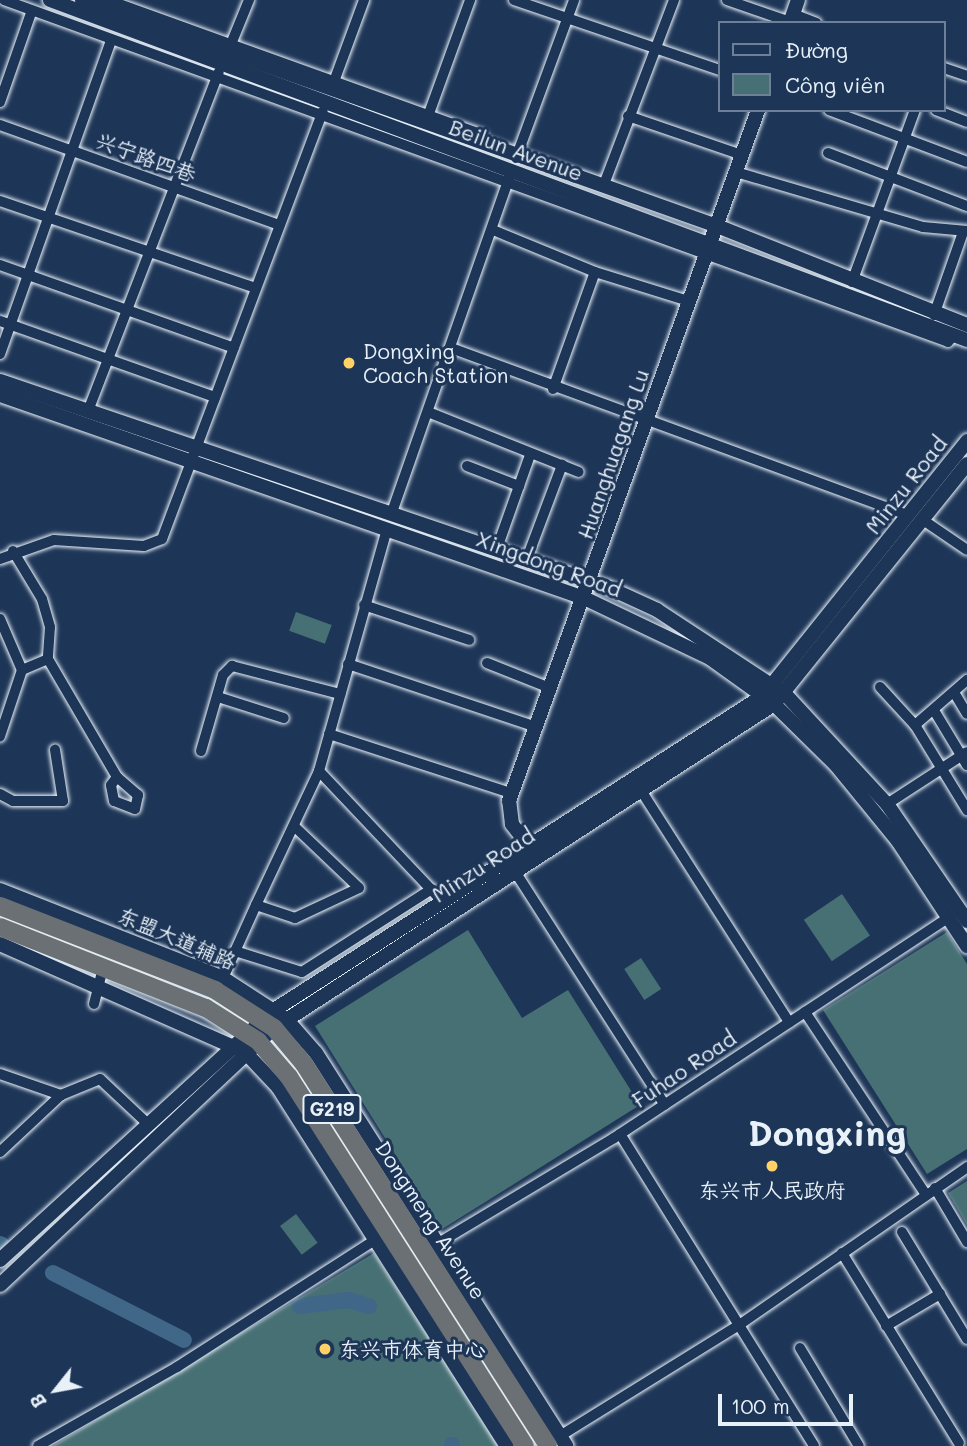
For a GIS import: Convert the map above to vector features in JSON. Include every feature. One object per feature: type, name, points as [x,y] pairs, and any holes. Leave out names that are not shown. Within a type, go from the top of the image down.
[{"type":"highway","name":"Dongmeng Avenue","points":[[0,906],[215,990],[274,1019],[558,1443]]},
{"type":"highway","name":"Dongmeng Avenue","points":[[0,927],[100,974],[206,1008],[245,1042],[325,1147],[525,1446]]},
{"type":"main road","name":"Beilun Avenue","points":[[50,0],[224,60],[332,85],[427,118],[514,165],[604,184],[714,234],[962,332]]},
{"type":"main road","name":"Beilun Avenue","points":[[82,0],[224,60],[324,110],[514,165],[714,234],[853,278],[935,312],[962,332]]},
{"type":"main road","name":"Huanghuagang Lu","points":[[529,846],[508,814],[512,793],[590,583],[757,112]]},
{"type":"main road","points":[[962,332],[967,351]]},
{"type":"main road","name":"Xingdong Road","points":[[0,381],[88,411],[193,454]]},
{"type":"main road","name":"Xingdong Road","points":[[0,395],[193,454],[389,522],[584,598],[710,658],[774,695],[877,814],[967,946]]},
{"type":"main road","name":"Minzu Road","points":[[0,1259],[149,1124],[274,1019],[442,901],[774,695],[908,515],[967,441]]},
{"type":"main road","name":"Minzu Road","points":[[274,1019],[640,789],[774,695],[923,520],[967,464]]},
{"type":"main road","name":"Xingdong Road","points":[[389,522],[496,551],[590,583],[657,610],[774,695],[887,804],[967,921]]},
{"type":"main road","name":"东盟大道辅路","points":[[0,890],[223,978],[316,1053],[437,1244],[558,1443]]},
{"type":"main road","points":[[0,944],[100,974]]},
{"type":"main road","name":"Minzu Road","points":[[0,1285],[245,1042]]},
{"type":"main road","points":[[325,1147],[375,1240],[507,1446]]},
{"type":"street","points":[[4,0],[111,41],[224,60]]},
{"type":"street","points":[[108,0],[224,60]]},
{"type":"street","points":[[88,411],[249,0]]},
{"type":"street","points":[[0,559],[13,551],[54,540],[158,544],[364,0]]},
{"type":"street","points":[[427,118],[470,0]]},
{"type":"street","points":[[514,0],[718,69]]},
{"type":"street","points":[[223,978],[295,827],[318,771],[389,522],[574,0]]},
{"type":"street","points":[[604,184],[674,0]]},
{"type":"street","points":[[727,0],[810,21]]},
{"type":"street","points":[[0,102],[32,10]]},
{"type":"street","points":[[0,354],[74,152],[111,41]]},
{"type":"street","points":[[946,69],[967,76]]},
{"type":"street","points":[[834,112],[967,162]]},
{"type":"street","points":[[853,278],[914,112]]},
{"type":"street","points":[[941,112],[967,122]]},
{"type":"street","points":[[628,116],[742,155]]},
{"type":"street","name":"兴宁路四巷","points":[[0,125],[280,225]]},
{"type":"street","points":[[828,153],[967,206]]},
{"type":"street","points":[[736,172],[876,215],[965,232],[935,312]]},
{"type":"street","points":[[0,201],[256,288]]},
{"type":"street","points":[[493,230],[595,272],[688,302]]},
{"type":"street","points":[[0,265],[234,348]]},
{"type":"street","points":[[553,389],[595,272]]},
{"type":"street","points":[[0,321],[215,397]]},
{"type":"street","points":[[451,348],[645,423],[908,515]]},
{"type":"street","points":[[428,412],[530,455],[579,472]]},
{"type":"street","points":[[496,551],[530,455]]},
{"type":"street","points":[[526,561],[562,465]]},
{"type":"street","points":[[467,466],[519,486]]},
{"type":"street","points":[[923,520],[967,550]]},
{"type":"street","points":[[13,551],[47,614],[48,659],[117,778]]},
{"type":"street","points":[[364,605],[469,640]]},
{"type":"street","points":[[0,619],[22,670],[0,736]]},
{"type":"street","points":[[22,670],[48,659]]},
{"type":"street","points":[[487,663],[550,688]]},
{"type":"street","points":[[348,664],[536,727]]},
{"type":"street","points":[[201,751],[223,675],[238,665],[340,694]]},
{"type":"street","points":[[915,725],[935,712],[967,680]]},
{"type":"street","points":[[880,687],[915,725],[940,770],[967,810]]},
{"type":"street","points":[[955,694],[967,714]]},
{"type":"street","points":[[218,697],[284,718]]},
{"type":"street","points":[[887,804],[940,770],[965,758],[935,712]]},
{"type":"street","points":[[329,734],[512,793]]},
{"type":"street","points":[[0,793],[13,801],[63,801],[55,750]]},
{"type":"street","points":[[318,771],[442,901]]},
{"type":"street","points":[[640,789],[789,1022]]},
{"type":"street","points":[[256,905],[302,917],[359,888],[295,827]]},
{"type":"street","points":[[514,870],[665,1105]]},
{"type":"street","points":[[235,951],[302,972],[432,889]]},
{"type":"street","name":"Fuhao Road","points":[[437,1244],[620,1134],[948,918]]},
{"type":"street","points":[[94,1004],[100,974]]},
{"type":"street","points":[[805,1012],[926,1195]]},
{"type":"street","points":[[0,1074],[61,1096]]},
{"type":"street","points":[[0,1152],[61,1096],[100,1079],[149,1124]]},
{"type":"street","points":[[620,1134],[814,1446]]},
{"type":"street","points":[[558,1443],[738,1325],[967,1167]]},
{"type":"street","points":[[935,1188],[967,1242]]},
{"type":"street","points":[[902,1232],[967,1339]]},
{"type":"street","points":[[38,1446],[375,1240]]},
{"type":"street","points":[[842,1253],[960,1442]]},
{"type":"street","points":[[886,1326],[940,1294]]},
{"type":"street","points":[[800,1348],[859,1446]]},
{"type":"green space","points":[[296,612],[332,625],[325,644],[289,631]]},
{"type":"green space","points":[[842,894],[870,935],[832,961],[804,920]]},
{"type":"green space","points":[[468,930],[522,1018],[568,990],[640,1105],[442,1229],[315,1026]]},
{"type":"green space","points":[[947,932],[967,964],[967,1149],[927,1174],[823,1010]]},
{"type":"green space","points":[[641,958],[661,989],[644,1000],[624,969]]},
{"type":"green space","points":[[967,1181],[967,1225],[948,1193]]},
{"type":"green space","points":[[296,1214],[318,1243],[302,1255],[280,1226]]},
{"type":"green space","name":"东兴市体育中心","points":[[374,1253],[499,1446],[53,1446]]},
{"type":"waterway","points":[[53,1273],[184,1340]]},
{"type":"waterway","points":[[300,1306],[349,1300],[369,1306]]},
{"type":"place","name":"Dongxing Coach Station","points":[[349,363]]},
{"type":"place","name":"东兴市人民政府","points":[[772,1166]]},
{"type":"place","name":"东兴市体育中心","points":[[325,1349]]},
{"type":"district","name":"Dongxing","points":[[827,1132]]}]
